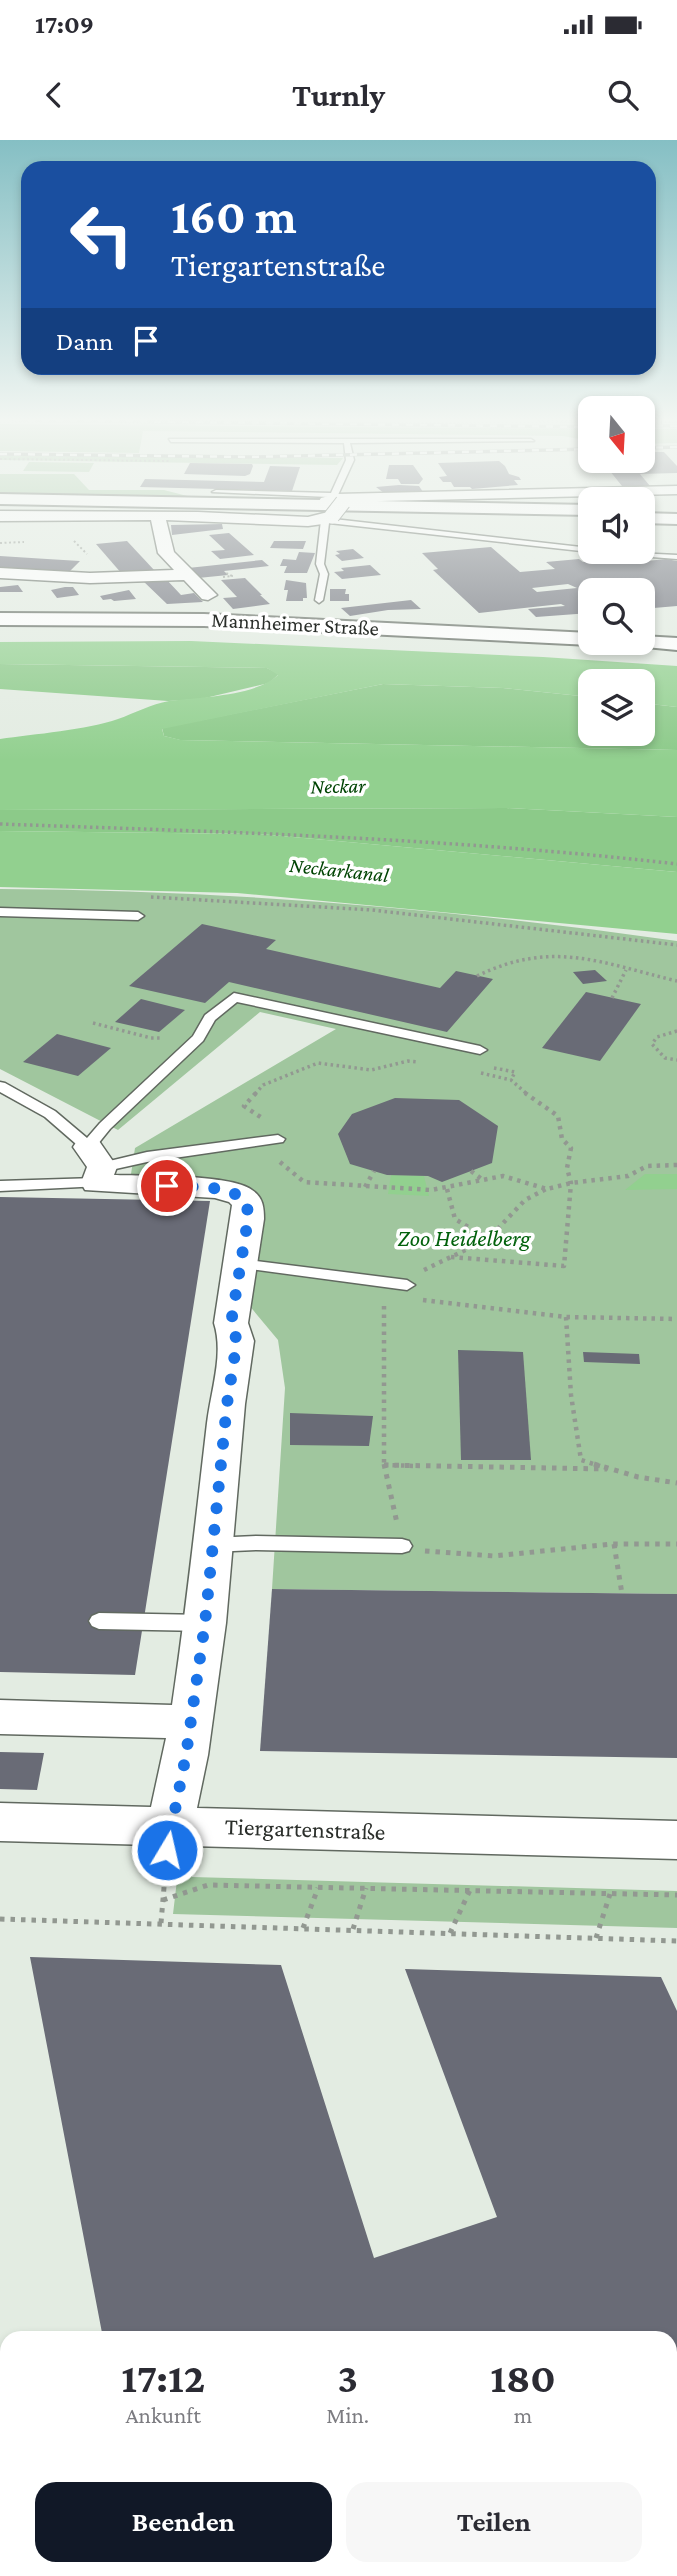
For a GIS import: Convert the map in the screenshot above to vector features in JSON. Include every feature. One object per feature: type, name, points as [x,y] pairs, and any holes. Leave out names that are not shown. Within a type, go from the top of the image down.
[{"type":"main road","name":"Mannheimer Straße","points":[[0,619],[204,620],[578,638]]},
{"type":"main road","points":[[655,643],[677,644]]},
{"type":"street","points":[[162,534],[166,554],[208,595]]},
{"type":"street","points":[[0,573],[107,578],[186,575]]},
{"type":"street","points":[[95,1166],[240,1195],[247,1203],[248,1211],[231,1323],[237,1341],[227,1404],[205,1623],[186,1755],[170,1825]]},
{"type":"street","points":[[0,1717],[190,1722]]},
{"type":"street","name":"Tiergartenstraße","points":[[0,1822],[677,1840]]},
{"type":"lane","points":[[319,600],[324,574],[320,564],[324,534]]},
{"type":"lane","points":[[488,534],[578,548]]},
{"type":"lane","points":[[655,555],[677,557]]},
{"type":"lane","points":[[0,912],[138,916]]},
{"type":"lane","points":[[95,1166],[105,1126],[198,1038],[210,1018],[234,997],[480,1050]]},
{"type":"lane","points":[[0,1086],[50,1114],[95,1166]]},
{"type":"lane","points":[[0,1186],[147,1157],[278,1139]]},
{"type":"lane","points":[[241,1264],[403,1291]]},
{"type":"lane","points":[[211,1545],[256,1543],[402,1546]]},
{"type":"lane","points":[[99,1621],[205,1623]]},
{"type":"path","points":[[64,541],[76,541],[107,578]]},
{"type":"path","points":[[0,543],[28,542]]},
{"type":"path","points":[[0,824],[253,833],[522,848],[677,864]]},
{"type":"path","points":[[145,897],[372,910],[677,945]]},
{"type":"path","points":[[477,976],[493,966],[523,956],[554,953],[677,981]]},
{"type":"path","points":[[612,998],[625,970]]},
{"type":"path","points":[[93,1023],[151,1038],[198,1038]]},
{"type":"path","points":[[677,1031],[657,1037],[652,1044],[665,1058],[677,1060]]},
{"type":"path","points":[[427,1063],[408,1062],[371,1070],[318,1063],[263,1085],[244,1107],[280,1130],[273,1157],[304,1182],[431,1190],[503,1176],[547,1189]]},
{"type":"path","points":[[451,1257],[564,1266],[571,1183],[567,1168],[571,1148],[562,1139],[558,1116],[511,1080],[477,1072]]},
{"type":"path","points":[[677,1165],[647,1166],[628,1176],[571,1183],[547,1189],[525,1200],[488,1239],[424,1270],[403,1291],[384,1304],[382,1356],[384,1465],[402,1546],[448,1556],[533,1552],[614,1544],[677,1544]]},
{"type":"path","points":[[365,1186],[374,1171]]},
{"type":"path","points":[[471,1171],[484,1181]]},
{"type":"path","points":[[447,1189],[455,1219],[488,1239]]},
{"type":"path","points":[[403,1291],[566,1317],[677,1319]]},
{"type":"path","points":[[566,1317],[570,1395],[580,1460],[677,1483]]},
{"type":"path","points":[[384,1465],[614,1470]]},
{"type":"path","points":[[614,1544],[622,1594]]},
{"type":"path","points":[[161,1923],[170,1825]]},
{"type":"path","points":[[163,1900],[208,1885],[677,1895]]},
{"type":"path","points":[[303,1928],[318,1888]]},
{"type":"path","points":[[354,1929],[366,1888]]},
{"type":"path","points":[[450,1933],[470,1891]]},
{"type":"path","points":[[596,1938],[610,1894]]},
{"type":"path","points":[[0,1920],[677,1941]]},
{"type":"green space","name":"Zoo Heidelberg","points":[[0,889],[170,893],[339,903],[677,941],[677,1594],[272,1589],[285,1388],[278,1340],[248,1304],[253,1205],[215,1189],[131,1174],[135,1148],[336,1029],[260,1012],[118,1130],[0,1069]]},
{"type":"green space","points":[[195,1844],[192,1877],[677,1891],[677,1928],[173,1914],[181,1846]]},
{"type":"shaded area","points":[[0,664],[267,668],[279,674],[269,683],[201,699],[168,701],[0,689]]},
{"type":"shaded area","points":[[383,684],[503,688],[578,696],[578,746],[655,746],[655,704],[677,707],[677,750],[180,740],[164,736],[162,728]]},
{"type":"shaded area","points":[[506,808],[677,817],[677,872],[260,834],[0,831],[0,810]]},
{"type":"water","name":"Neckar","points":[[191,641],[543,657],[677,666],[677,707],[655,704],[655,669],[578,669],[578,696],[503,688],[383,684],[162,729],[164,736],[181,740],[677,750],[677,817],[506,808],[0,810],[0,739],[91,726],[162,702],[242,691],[268,682],[278,675],[267,668],[0,664],[0,642]]},
{"type":"water","name":"Neckarkanal","points":[[0,831],[260,834],[677,872],[677,934],[237,893],[0,887]]},
{"type":"water","points":[[645,1174],[677,1174],[677,1189],[625,1190]]},
{"type":"water","points":[[391,1175],[424,1176],[429,1196],[388,1194]]},
{"type":"building","points":[[230,534],[254,555],[220,559],[211,551],[225,550],[209,535]]},
{"type":"building","points":[[127,541],[155,571],[122,574],[96,544]]},
{"type":"building","points":[[274,541],[306,541],[303,549],[270,548]]},
{"type":"building","points":[[491,547],[520,572],[555,569],[546,562],[578,559],[578,564],[655,564],[655,560],[666,559],[677,561],[677,606],[655,608],[655,578],[578,578],[578,614],[536,617],[528,609],[565,606],[561,604],[479,613],[433,570],[438,569],[422,553]],"holes":[[[568,584],[577,588],[537,592],[532,588]]]},
{"type":"building","points":[[353,549],[364,558],[342,561],[335,555],[340,554],[336,551]]},
{"type":"building","points":[[299,552],[315,553],[307,573],[284,573],[287,566],[280,566],[283,559],[296,560]]},
{"type":"building","points":[[0,556],[80,561],[69,572],[0,567]]},
{"type":"building","points":[[262,560],[269,566],[224,571],[228,575],[198,578],[188,568]]},
{"type":"building","points":[[370,565],[381,575],[342,579],[334,572],[344,571],[341,568]]},
{"type":"building","points":[[165,578],[181,595],[194,593],[203,602],[167,604],[142,580]]},
{"type":"building","points":[[245,578],[270,604],[233,609],[223,598],[237,597],[221,580]]},
{"type":"building","points":[[286,580],[306,583],[307,598],[303,598],[303,601],[286,601]]},
{"type":"building","points":[[18,585],[23,592],[0,592],[0,587]]},
{"type":"building","points":[[73,587],[79,595],[57,598],[51,590]]},
{"type":"building","points":[[330,589],[346,589],[345,594],[349,594],[349,601],[330,601]]},
{"type":"building","points":[[129,590],[136,599],[114,601],[103,600],[100,596]]},
{"type":"building","points":[[411,600],[421,609],[388,610],[350,616],[341,608]]},
{"type":"building","points":[[202,924],[276,940],[266,949],[440,988],[456,971],[493,979],[447,1032],[229,982],[205,1003],[129,986]]},
{"type":"building","points":[[595,970],[607,981],[583,984],[573,972]]},
{"type":"building","points":[[586,992],[641,1004],[600,1061],[542,1048]]},
{"type":"building","points":[[141,999],[185,1010],[159,1032],[115,1022]]},
{"type":"building","points":[[57,1034],[111,1048],[78,1076],[23,1062]]},
{"type":"building","points":[[395,1098],[459,1100],[498,1126],[492,1163],[442,1182],[428,1176],[387,1175],[350,1164],[338,1134],[352,1114]]},
{"type":"building","points":[[0,1197],[210,1201],[135,1675],[0,1672]]},
{"type":"building","points":[[458,1350],[523,1352],[531,1460],[461,1460]]},
{"type":"building","points":[[583,1352],[639,1354],[640,1364],[584,1362]]},
{"type":"building","points":[[290,1413],[373,1416],[369,1446],[290,1445]]},
{"type":"building","points":[[272,1589],[677,1594],[677,1758],[260,1751]]},
{"type":"building","points":[[0,1752],[44,1753],[37,1790],[0,1789]]},
{"type":"building","points":[[30,1957],[281,1965],[374,2258],[497,2217],[405,1969],[661,1977],[677,2011],[677,2331],[102,2331]]},
{"type":"route","points":[[167,1186],[215,1189],[240,1195],[247,1203],[248,1219],[231,1323],[237,1341],[211,1545],[205,1623],[186,1755],[167,1850]]}]
